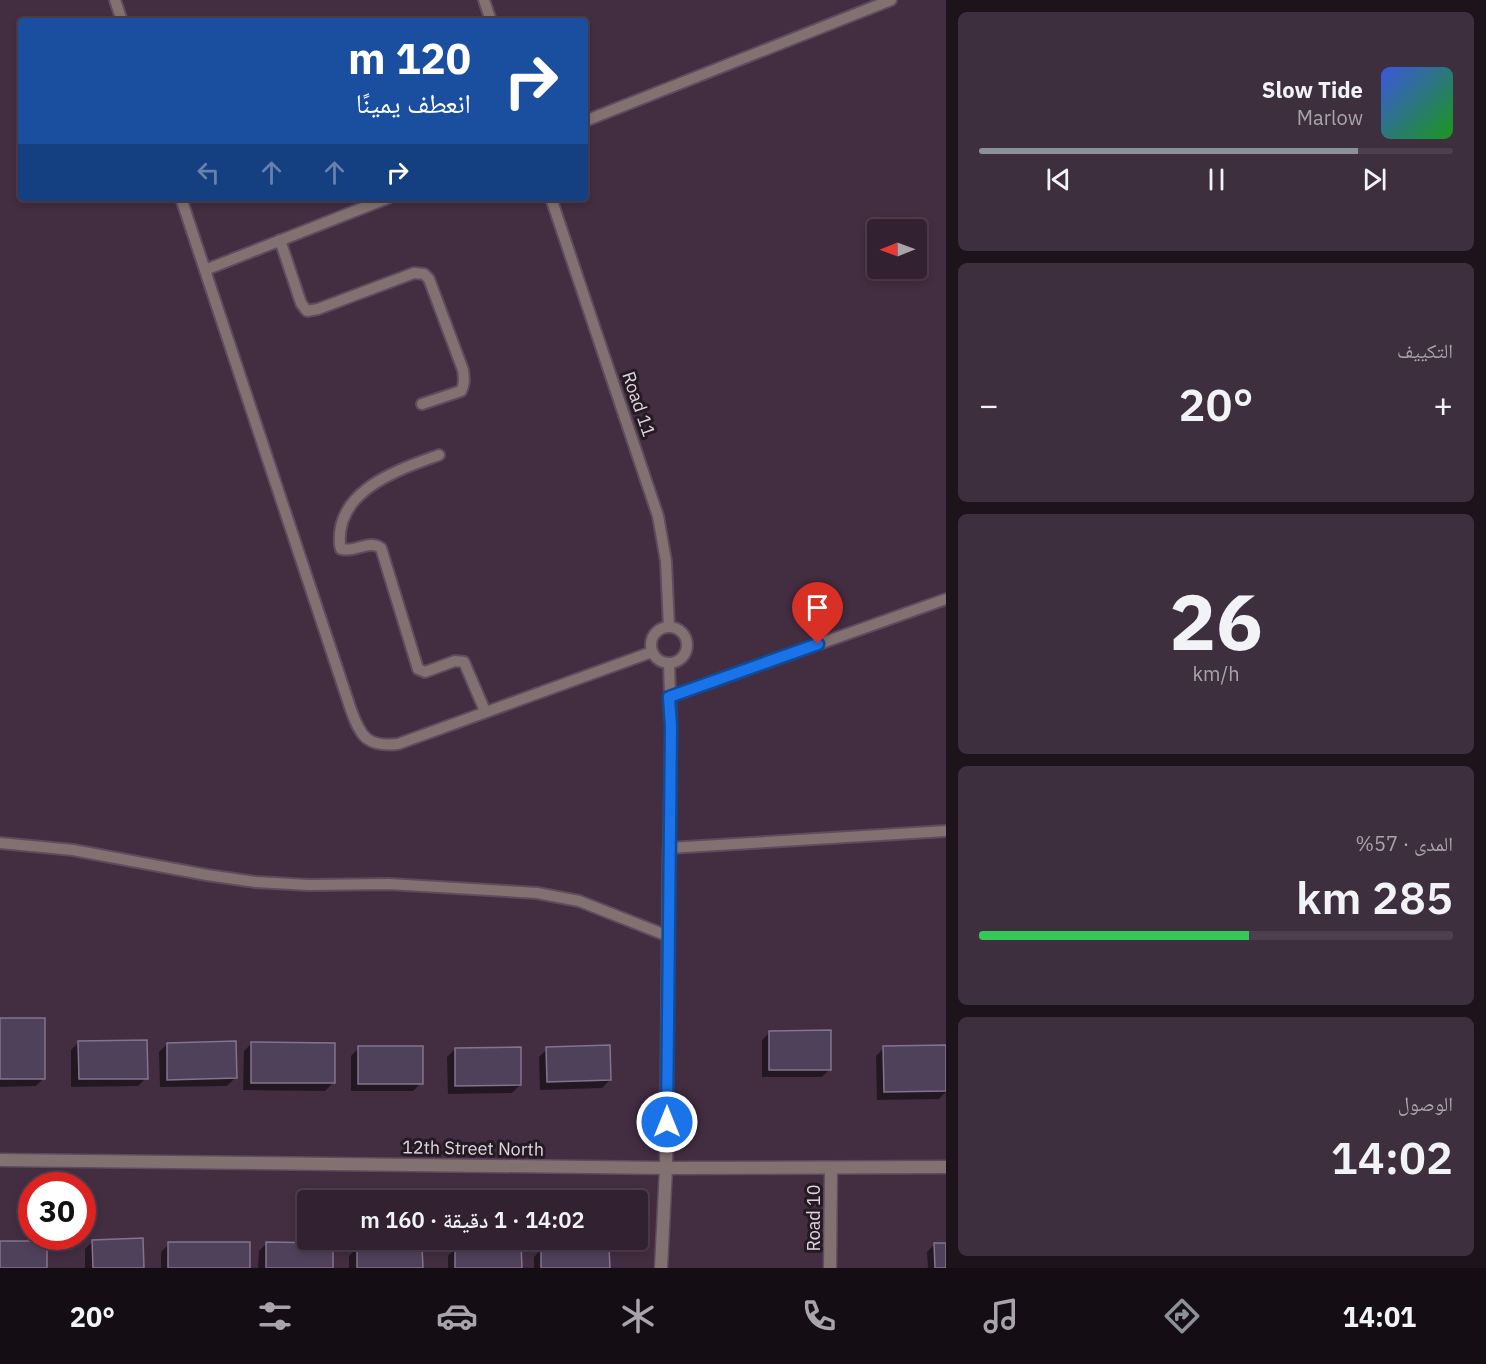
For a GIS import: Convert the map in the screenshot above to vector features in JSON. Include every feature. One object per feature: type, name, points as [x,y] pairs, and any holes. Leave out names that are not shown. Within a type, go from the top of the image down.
[{"type":"street","points":[[662,1268],[666,1168],[669,848]]},
{"type":"street","name":"12th Street North","points":[[0,1160],[666,1168],[946,1167]]},
{"type":"street","name":"Road 10","points":[[830,1268],[831,1168]]},
{"type":"lane","points":[[115,0],[121,18]]},
{"type":"lane","points":[[484,0],[490,18]]},
{"type":"lane","points":[[588,120],[891,0]]},
{"type":"lane","points":[[182,201],[356,726],[363,737],[373,744],[384,746],[399,744],[652,652]]},
{"type":"lane","points":[[205,270],[380,201]]},
{"type":"lane","name":"Road 11","points":[[552,201],[658,516],[666,561],[669,627]]},
{"type":"lane","points":[[280,240],[301,303],[307,311],[414,273],[424,274],[429,279],[464,370],[464,378],[461,391],[422,404]]},
{"type":"lane","points":[[439,455],[389,475],[366,489],[345,516],[340,545],[341,549],[346,551],[373,545],[381,548],[418,669],[425,672],[455,661],[464,662],[485,711]]},
{"type":"lane","points":[[669,697],[946,599]]},
{"type":"lane","points":[[669,627],[681,632],[687,645],[682,657],[669,663],[662,661],[652,652],[651,645],[656,632],[669,627]]},
{"type":"lane","points":[[669,663],[671,727],[669,848],[946,831]]},
{"type":"lane","points":[[0,843],[74,850],[256,882],[309,885],[389,884],[503,890],[548,895],[579,901],[606,910],[668,936]]},
{"type":"building","points":[[0,1018],[45,1018],[45,1079],[0,1079]]},
{"type":"building","points":[[831,1030],[831,1070],[769,1070],[769,1031]]},
{"type":"building","points":[[147,1040],[148,1079],[79,1079],[78,1041]]},
{"type":"building","points":[[236,1041],[237,1078],[167,1080],[167,1043]]},
{"type":"building","points":[[251,1042],[335,1043],[335,1083],[251,1083]]},
{"type":"building","points":[[610,1045],[611,1080],[547,1082],[546,1047]]},
{"type":"building","points":[[946,1045],[946,1091],[884,1092],[883,1046]]},
{"type":"building","points":[[358,1046],[423,1046],[423,1084],[358,1084]]},
{"type":"building","points":[[521,1047],[521,1085],[455,1086],[455,1048]]},
{"type":"building","points":[[143,1238],[144,1268],[93,1268],[92,1250],[96,1250],[96,1240]]},
{"type":"building","points":[[0,1241],[18,1241],[18,1250],[47,1250],[47,1268],[0,1268]]},
{"type":"building","points":[[168,1242],[250,1242],[250,1268],[168,1268]]},
{"type":"building","points":[[266,1242],[297,1242],[297,1250],[333,1250],[333,1268],[266,1268]]},
{"type":"building","points":[[934,1243],[946,1243],[946,1268],[935,1268]]},
{"type":"building","points":[[357,1250],[422,1250],[423,1268],[357,1268]]},
{"type":"building","points":[[455,1250],[521,1250],[522,1268],[455,1268]]},
{"type":"building","points":[[541,1250],[609,1250],[610,1268],[541,1268]]},
{"type":"route","points":[[667,1122],[671,727],[669,697],[818,644]]}]
